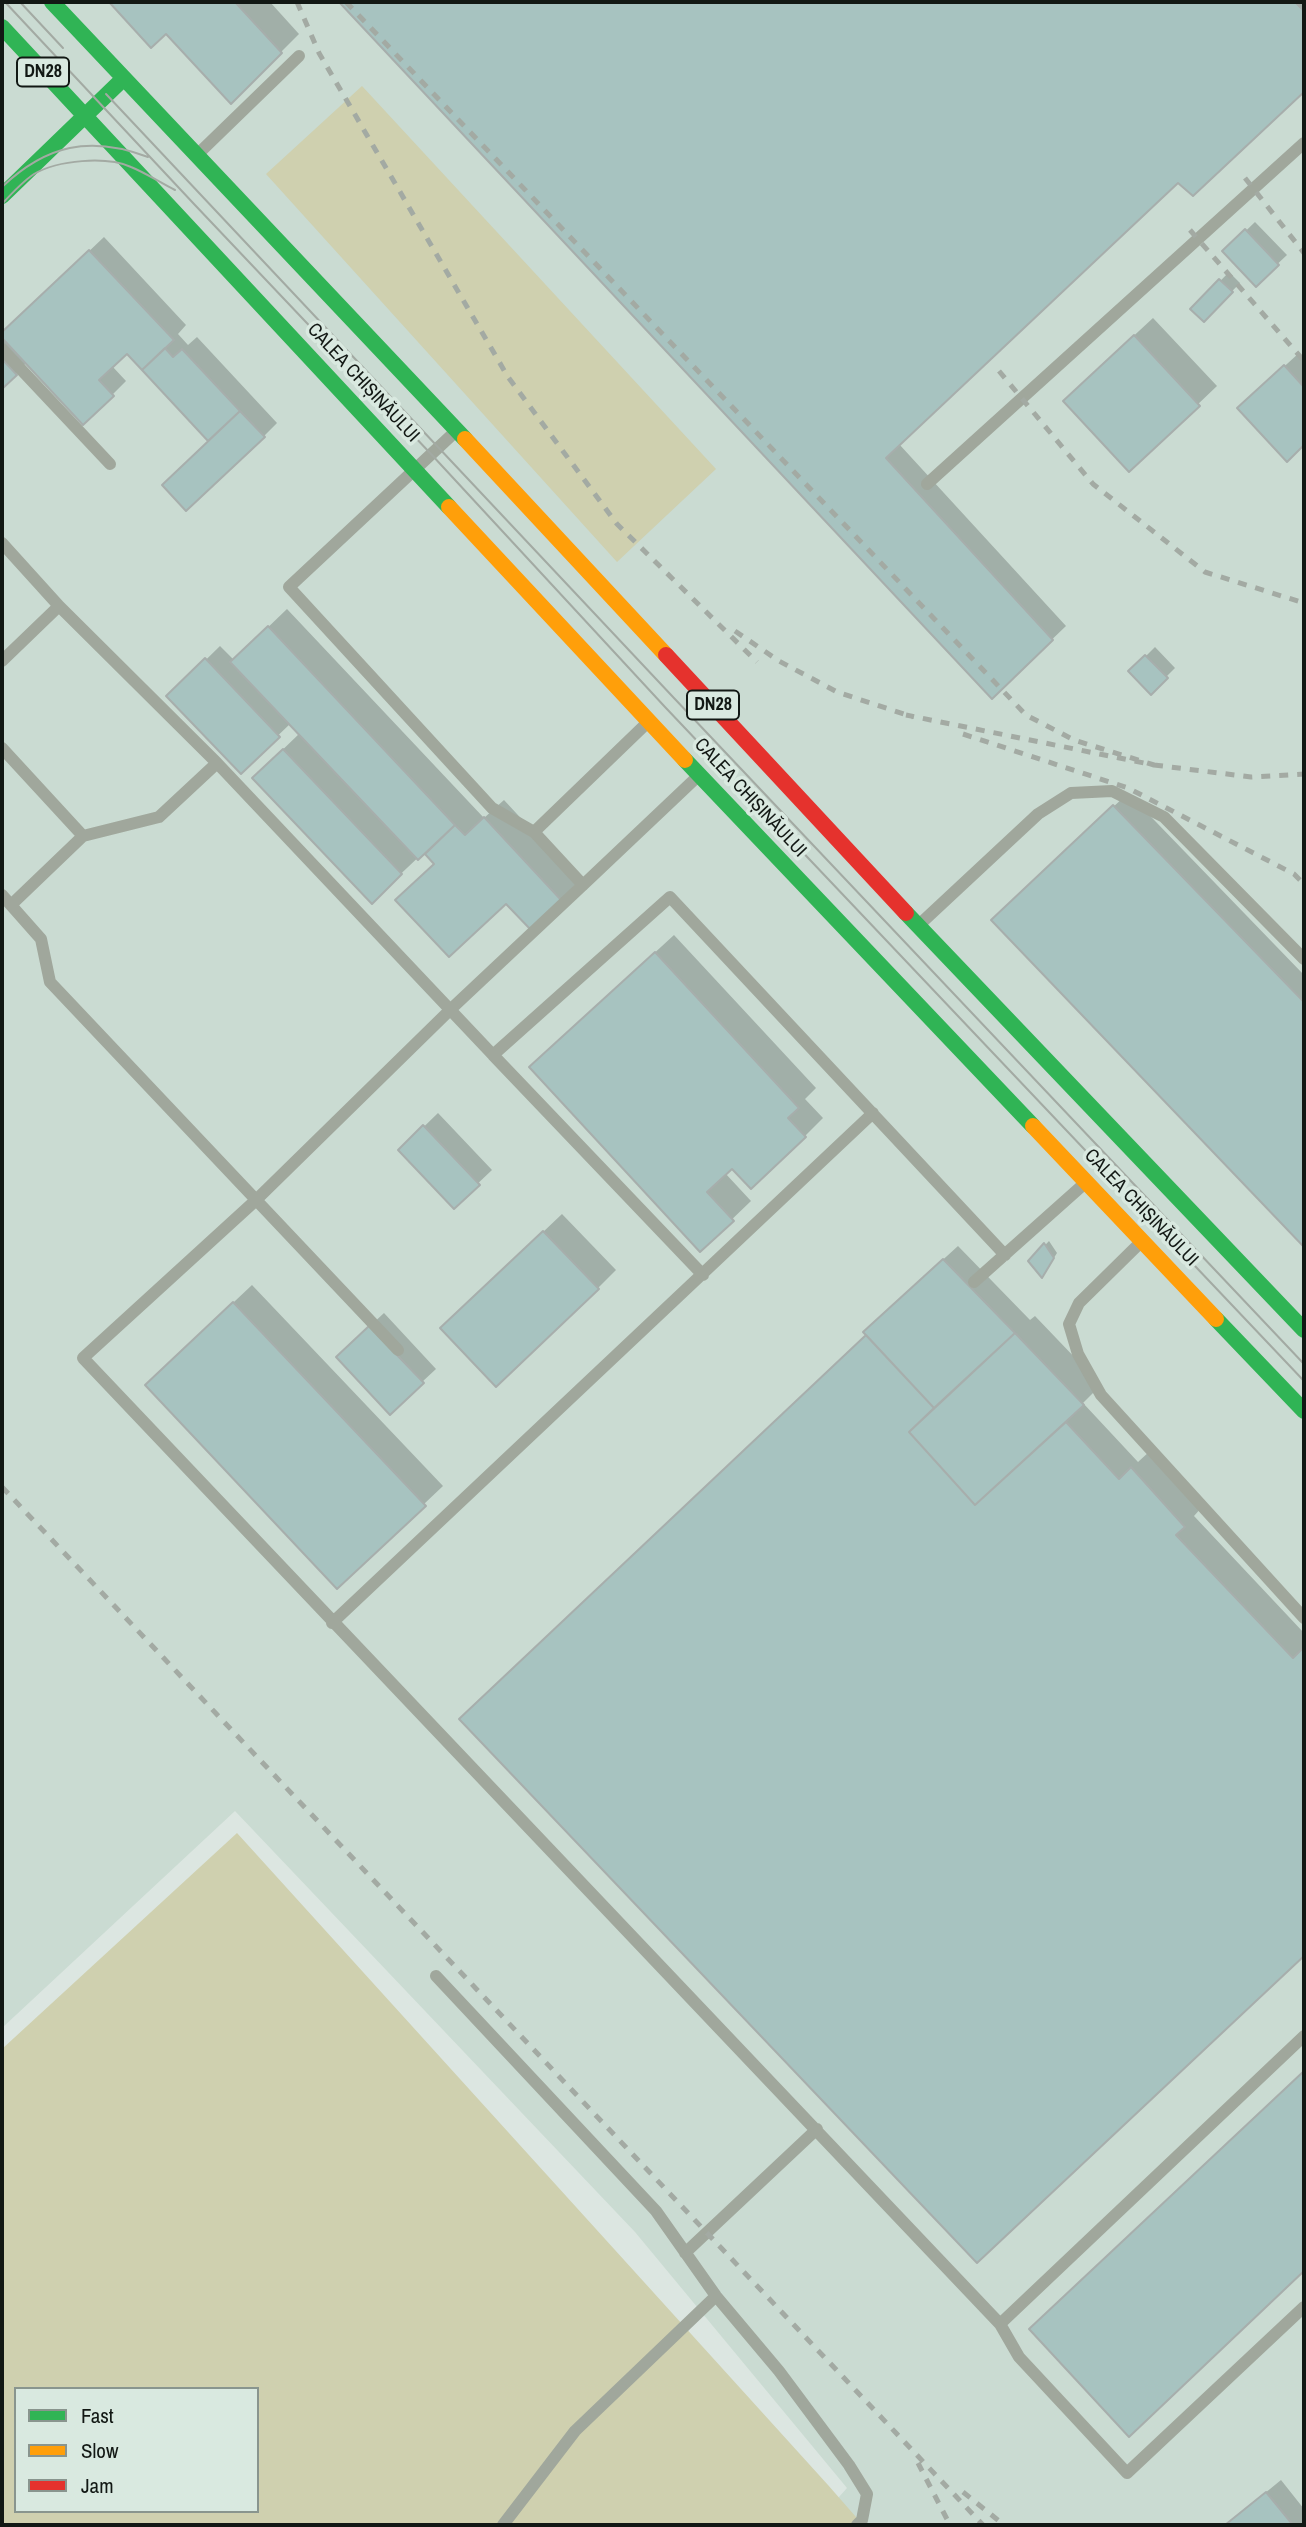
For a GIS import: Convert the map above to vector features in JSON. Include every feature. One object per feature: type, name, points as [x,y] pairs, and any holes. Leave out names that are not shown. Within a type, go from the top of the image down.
[{"type":"main road","name":"DN28","points":[[52,2],[124,78]]},
{"type":"main road","name":"DN28","points":[[2,27],[84,116]]},
{"type":"main road","points":[[2,195],[124,78]]},
{"type":"main road","name":"CALEA CHIȘINĂULUI","points":[[124,78],[457,430],[918,926],[1304,1330]]},
{"type":"main road","name":"CALEA CHIȘINĂULUI","points":[[84,116],[699,775],[1304,1411]]},
{"type":"lane","points":[[196,156],[299,56]]},
{"type":"lane","points":[[927,484],[1304,143]]},
{"type":"lane","points":[[2,349],[110,464]]},
{"type":"lane","points":[[457,430],[289,587],[492,808],[534,832],[583,885]]},
{"type":"lane","points":[[2,543],[59,606],[217,763],[703,1275]]},
{"type":"lane","points":[[2,661],[59,606]]},
{"type":"lane","points":[[534,832],[649,721]]},
{"type":"lane","points":[[2,748],[83,836]]},
{"type":"lane","points":[[11,905],[83,836],[159,817],[217,763]]},
{"type":"lane","points":[[699,775],[451,1009],[255,1201],[83,1358],[1000,2324],[1019,2357],[1128,2473],[1304,2307]]},
{"type":"lane","points":[[918,926],[1038,814],[1071,793],[1112,791],[1164,817],[1304,959]]},
{"type":"lane","points":[[2,895],[41,939],[51,982],[398,1350]]},
{"type":"lane","points":[[493,1055],[670,897],[1004,1255]]},
{"type":"lane","points":[[332,1623],[873,1113]]},
{"type":"lane","points":[[974,1282],[1086,1182]]},
{"type":"lane","points":[[1142,1241],[1079,1303],[1069,1324],[1078,1354],[1101,1395],[1304,1618]]},
{"type":"lane","points":[[436,1976],[656,2211],[716,2296],[779,2371],[867,2494],[862,2520],[857,2525]]},
{"type":"lane","points":[[1000,2324],[1304,2036]]},
{"type":"lane","points":[[685,2253],[817,2129]]},
{"type":"lane","points":[[503,2525],[575,2431],[716,2296]]},
{"type":"shaded area","points":[[2,2],[1304,2],[1304,2525],[814,2525],[847,2488],[635,2232],[235,1811],[2,2028]]},
{"type":"green space","points":[[362,86],[716,469],[617,562],[266,174]]},
{"type":"green space","points":[[237,1833],[863,2525],[2,2525],[2,2049]]},
{"type":"building","points":[[109,2],[235,2],[282,53],[231,104],[166,34],[151,48]]},
{"type":"building","points":[[339,2],[1295,2],[1304,11],[1304,92],[1193,196],[1178,183],[886,458],[1053,640],[992,699]]},
{"type":"building","points":[[1245,229],[1279,265],[1256,287],[1222,251]]},
{"type":"building","points":[[89,250],[174,340],[142,370],[127,354],[99,380],[114,396],[83,425],[2,338],[2,332]]},
{"type":"building","points":[[1219,279],[1233,292],[1204,322],[1190,309]]},
{"type":"building","points":[[1134,335],[1200,406],[1129,472],[1063,401]]},
{"type":"building","points":[[165,348],[173,357],[182,349],[240,411],[208,441],[142,370]]},
{"type":"building","points":[[2,359],[17,375],[2,389]]},
{"type":"building","points":[[1284,365],[1304,387],[1304,445],[1287,462],[1237,408]]},
{"type":"building","points":[[240,411],[265,437],[186,511],[162,485]]},
{"type":"building","points":[[268,626],[455,825],[418,860],[230,662]]},
{"type":"building","points":[[1145,655],[1168,678],[1151,695],[1128,671]]},
{"type":"building","points":[[205,658],[280,737],[241,774],[166,696]]},
{"type":"building","points":[[283,749],[402,874],[372,904],[252,778]]},
{"type":"building","points":[[1113,805],[1304,1002],[1304,1247],[991,920]]},
{"type":"building","points":[[484,817],[562,901],[531,930],[506,904],[449,957],[395,900],[434,864],[425,854],[455,825],[465,835]]},
{"type":"building","points":[[655,952],[799,1108],[788,1118],[806,1137],[751,1189],[732,1169],[707,1192],[734,1221],[700,1252],[529,1067]]},
{"type":"building","points":[[423,1125],[480,1185],[454,1209],[398,1150]]},
{"type":"building","points":[[543,1231],[599,1289],[496,1387],[440,1328]]},
{"type":"building","points":[[1044,1243],[1054,1258],[1042,1278],[1028,1261]]},
{"type":"building","points":[[943,1259],[1015,1333],[934,1408],[863,1332]]},
{"type":"building","points":[[233,1302],[426,1506],[337,1589],[145,1385]]},
{"type":"building","points":[[369,1326],[424,1383],[390,1415],[336,1357]]},
{"type":"building","points":[[1015,1333],[1084,1405],[975,1505],[909,1432]]},
{"type":"building","points":[[866,1335],[934,1408],[909,1432],[975,1505],[1066,1422],[1119,1479],[1131,1467],[1185,1527],[1176,1535],[1293,1658],[1302,1649],[1304,1652],[1304,1956],[977,2263],[459,1719]]},
{"type":"building","points":[[1304,2071],[1304,2271],[1129,2437],[1029,2329]]},
{"type":"building","points":[[1266,2492],[1293,2525],[1225,2525]]},
{"type":"tram line","points":[[5,2],[665,707],[1304,1381]]},
{"type":"tram line","points":[[20,2],[63,48]]},
{"type":"tram line","points":[[106,94],[1304,1364]]},
{"type":"tram line","points":[[2,187],[35,162],[70,148],[107,146],[148,157]]},
{"type":"tram line","points":[[2,204],[34,174],[56,165],[82,161],[109,161],[131,167],[175,190]]},
{"type":"railway","points":[[297,2],[319,53],[508,377],[617,524],[757,662]]},
{"type":"railway","points":[[346,2],[1026,715],[1074,740],[1154,765],[906,715]]},
{"type":"railway","points":[[1245,178],[1304,253]]},
{"type":"railway","points":[[1190,230],[1304,361]]},
{"type":"railway","points":[[999,371],[1093,484],[1205,572],[1304,603]]},
{"type":"railway","points":[[735,631],[779,661],[837,692],[913,717]]},
{"type":"railway","points":[[963,734],[1128,788],[1294,874],[1304,884]]},
{"type":"railway","points":[[1154,765],[1251,777],[1304,774]]},
{"type":"railway","points":[[2,1487],[983,2525]]},
{"type":"railway","points":[[918,2463],[950,2525]]},
{"type":"railway","points":[[963,2492],[1004,2525]]},
{"type":"traffic: fast","points":[[52,2],[465,439]]},
{"type":"traffic: fast","points":[[2,27],[449,507]]},
{"type":"traffic: fast","points":[[2,196],[124,78]]},
{"type":"traffic: fast","points":[[685,760],[1033,1126]]},
{"type":"traffic: fast","points":[[906,913],[1304,1330]]},
{"type":"traffic: fast","points":[[1216,1319],[1304,1411]]},
{"type":"traffic: slow","points":[[465,439],[666,655]]},
{"type":"traffic: slow","points":[[449,507],[685,760]]},
{"type":"traffic: slow","points":[[1033,1126],[1216,1319]]},
{"type":"traffic: jam","points":[[666,655],[906,913]]}]
